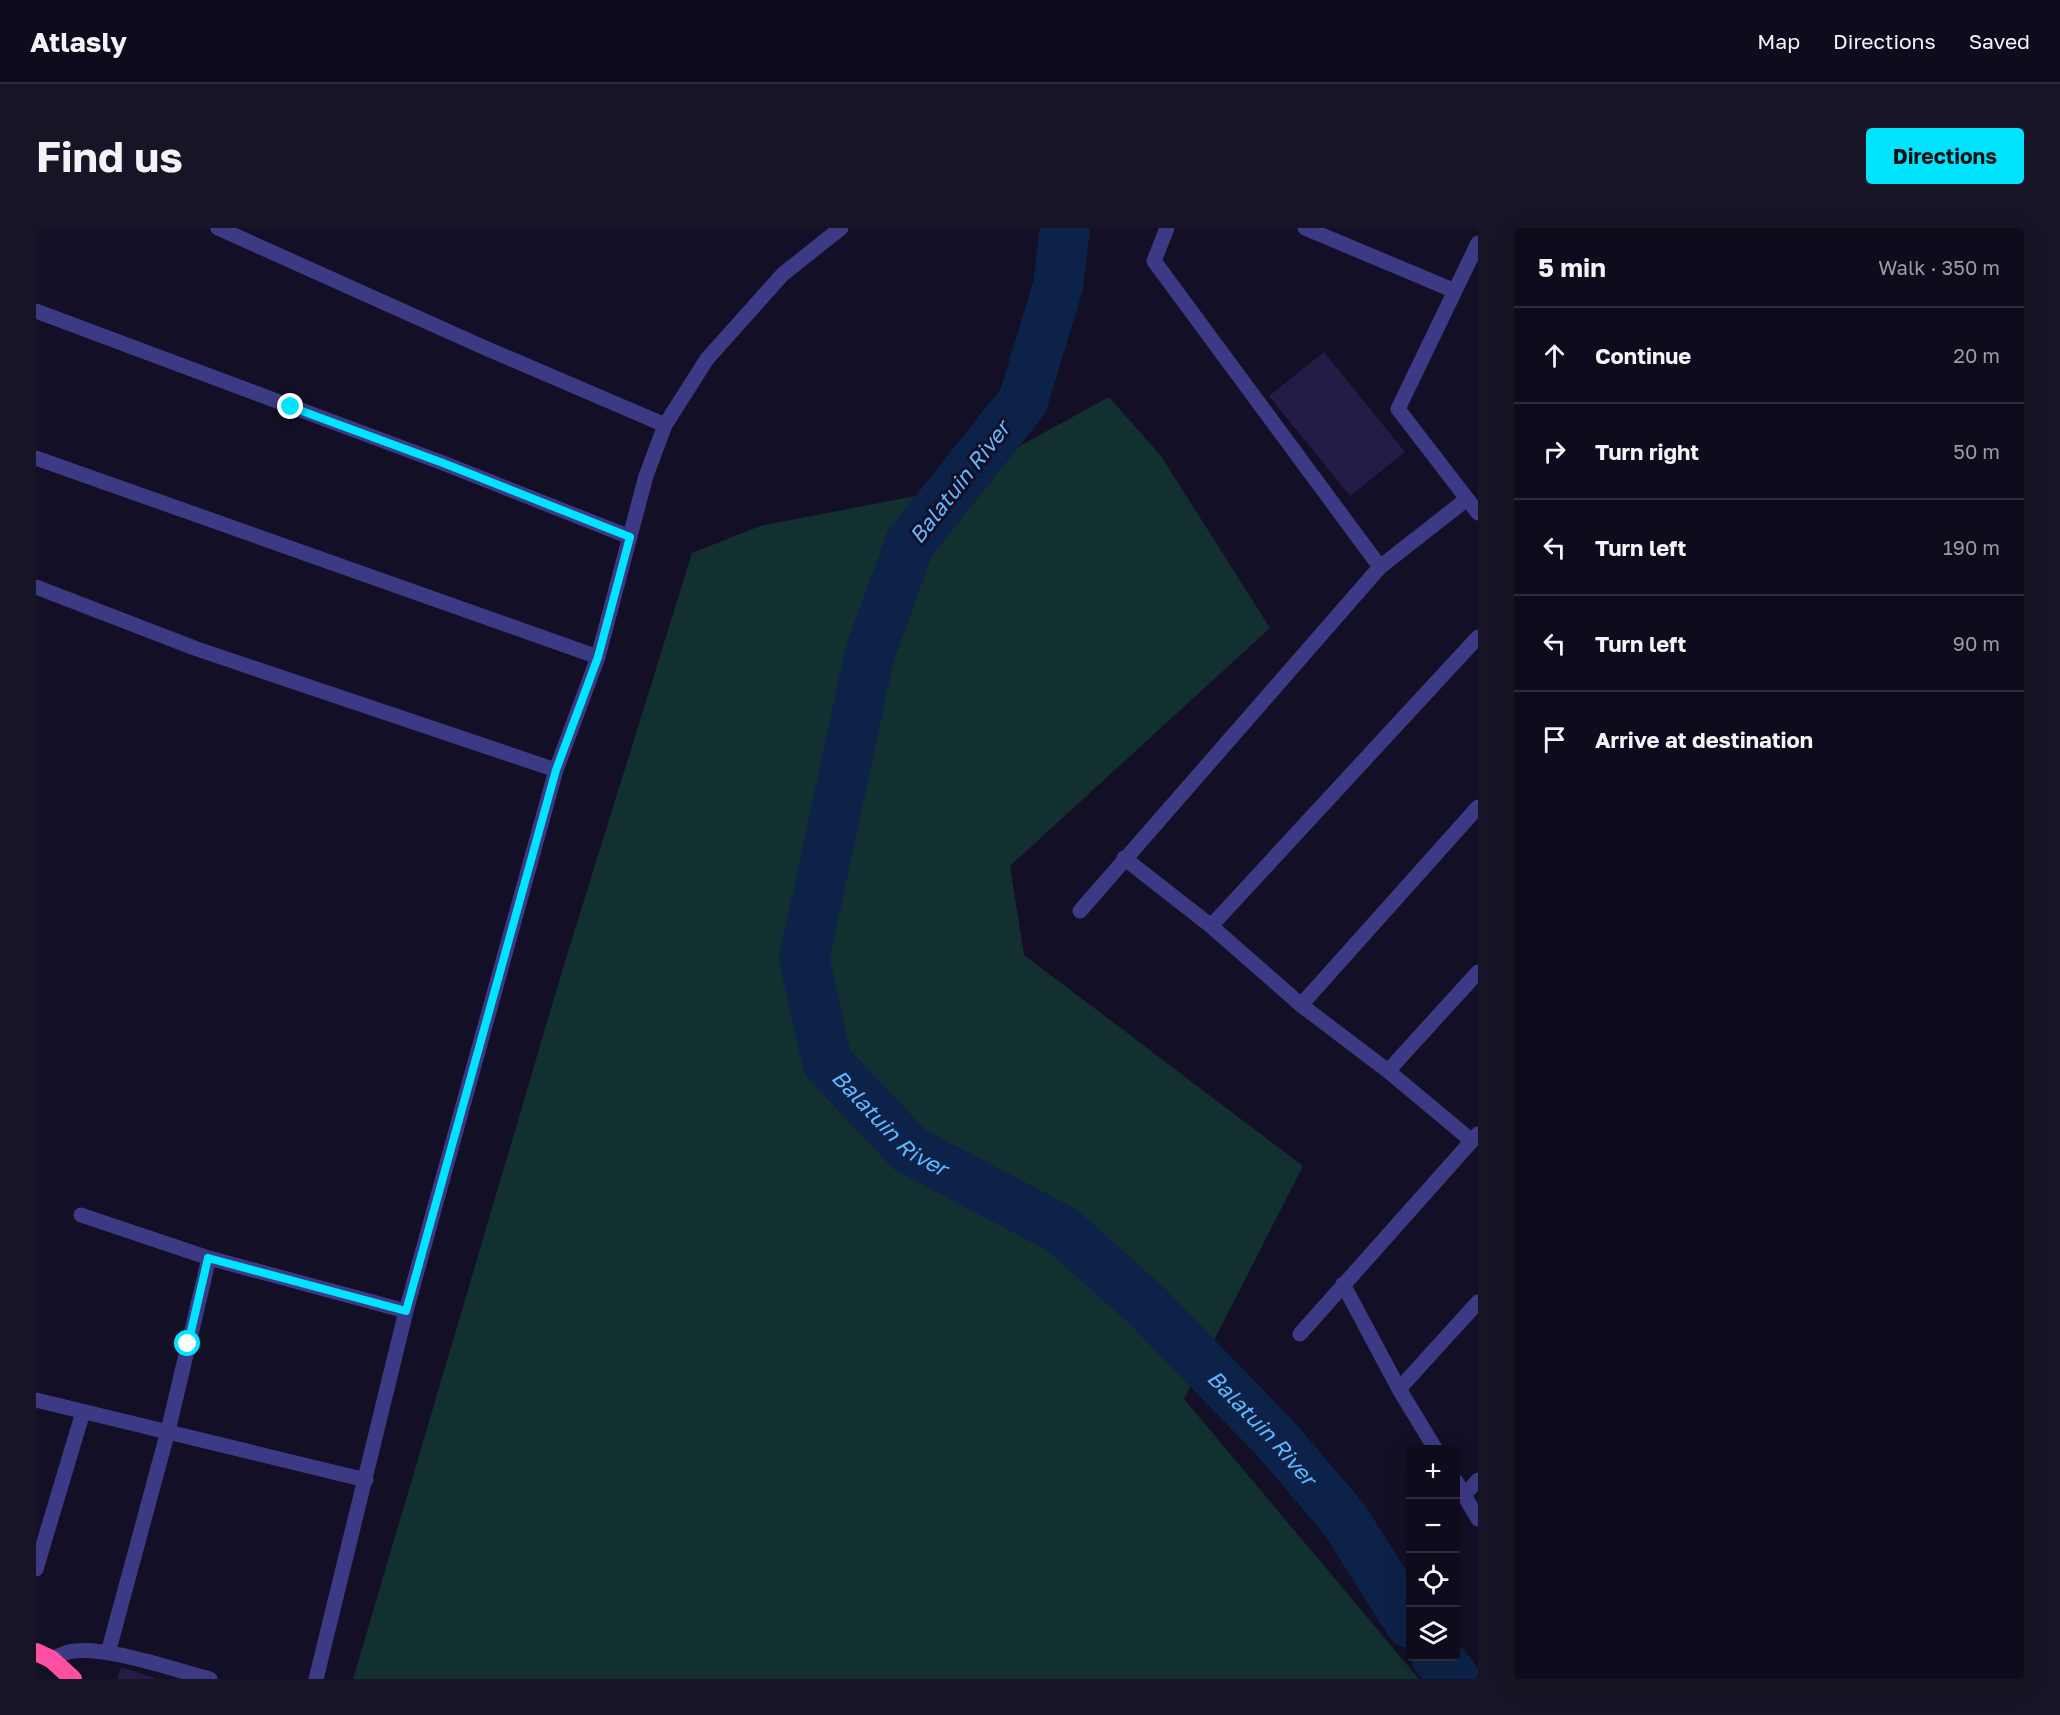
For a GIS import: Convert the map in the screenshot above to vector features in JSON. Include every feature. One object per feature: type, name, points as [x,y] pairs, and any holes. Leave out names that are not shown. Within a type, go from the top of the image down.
[{"type":"highway","points":[[43,1655],[73,1679]]},
{"type":"street","points":[[218,228],[483,347],[665,424]]},
{"type":"street","points":[[316,1679],[406,1311],[556,770],[598,657],[646,476],[665,424],[707,359],[776,281],[841,228]]},
{"type":"street","points":[[1167,228],[1154,261],[1380,567]]},
{"type":"street","points":[[1305,228],[1455,291]]},
{"type":"street","points":[[1478,243],[1398,409],[1478,513]]},
{"type":"street","points":[[36,311],[443,463],[630,537]]},
{"type":"street","points":[[36,458],[598,657]]},
{"type":"street","points":[[1080,911],[1380,567],[1467,499]]},
{"type":"street","points":[[36,587],[197,649],[556,770]]},
{"type":"street","points":[[1211,926],[1478,637]]},
{"type":"street","points":[[1301,1005],[1478,807]]},
{"type":"street","points":[[1124,858],[1211,926],[1301,1005],[1475,1137],[1300,1334]]},
{"type":"street","points":[[1388,1071],[1478,972]]},
{"type":"street","points":[[81,1215],[208,1258],[406,1311]]},
{"type":"street","points":[[108,1653],[168,1431],[208,1258]]},
{"type":"street","points":[[1343,1284],[1399,1389],[1434,1445]]},
{"type":"street","points":[[1399,1389],[1478,1302]]},
{"type":"street","points":[[36,1400],[366,1480]]},
{"type":"street","points":[[36,1569],[83,1412]]},
{"type":"street","points":[[1464,1495],[1478,1480]]},
{"type":"street","points":[[1460,1489],[1478,1519]]},
{"type":"street","points":[[43,1655],[86,1651],[108,1653],[210,1679]]},
{"type":"green space","points":[[1109,397],[1161,456],[1270,628],[1010,866],[1024,955],[1303,1166],[1184,1399],[1419,1679],[353,1679],[563,968],[692,553],[760,526],[936,492]]},
{"type":"building","points":[[1324,352],[1405,452],[1350,496],[1269,396]]},
{"type":"building","points":[[121,1667],[158,1679],[117,1679]]},
{"type":"waterway","name":"Balatuin River","points":[[1065,228],[1058,286],[1023,401],[910,543],[870,653],[804,959],[827,1062],[910,1150],[1062,1230],[1147,1306],[1276,1439],[1344,1519],[1406,1617]]},
{"type":"waterway","name":"Balatuin River","points":[[1440,1661],[1455,1679]]},
{"type":"route","points":[[188,1344],[208,1258],[406,1311],[556,770],[598,657],[630,537],[443,463],[291,407]]}]
